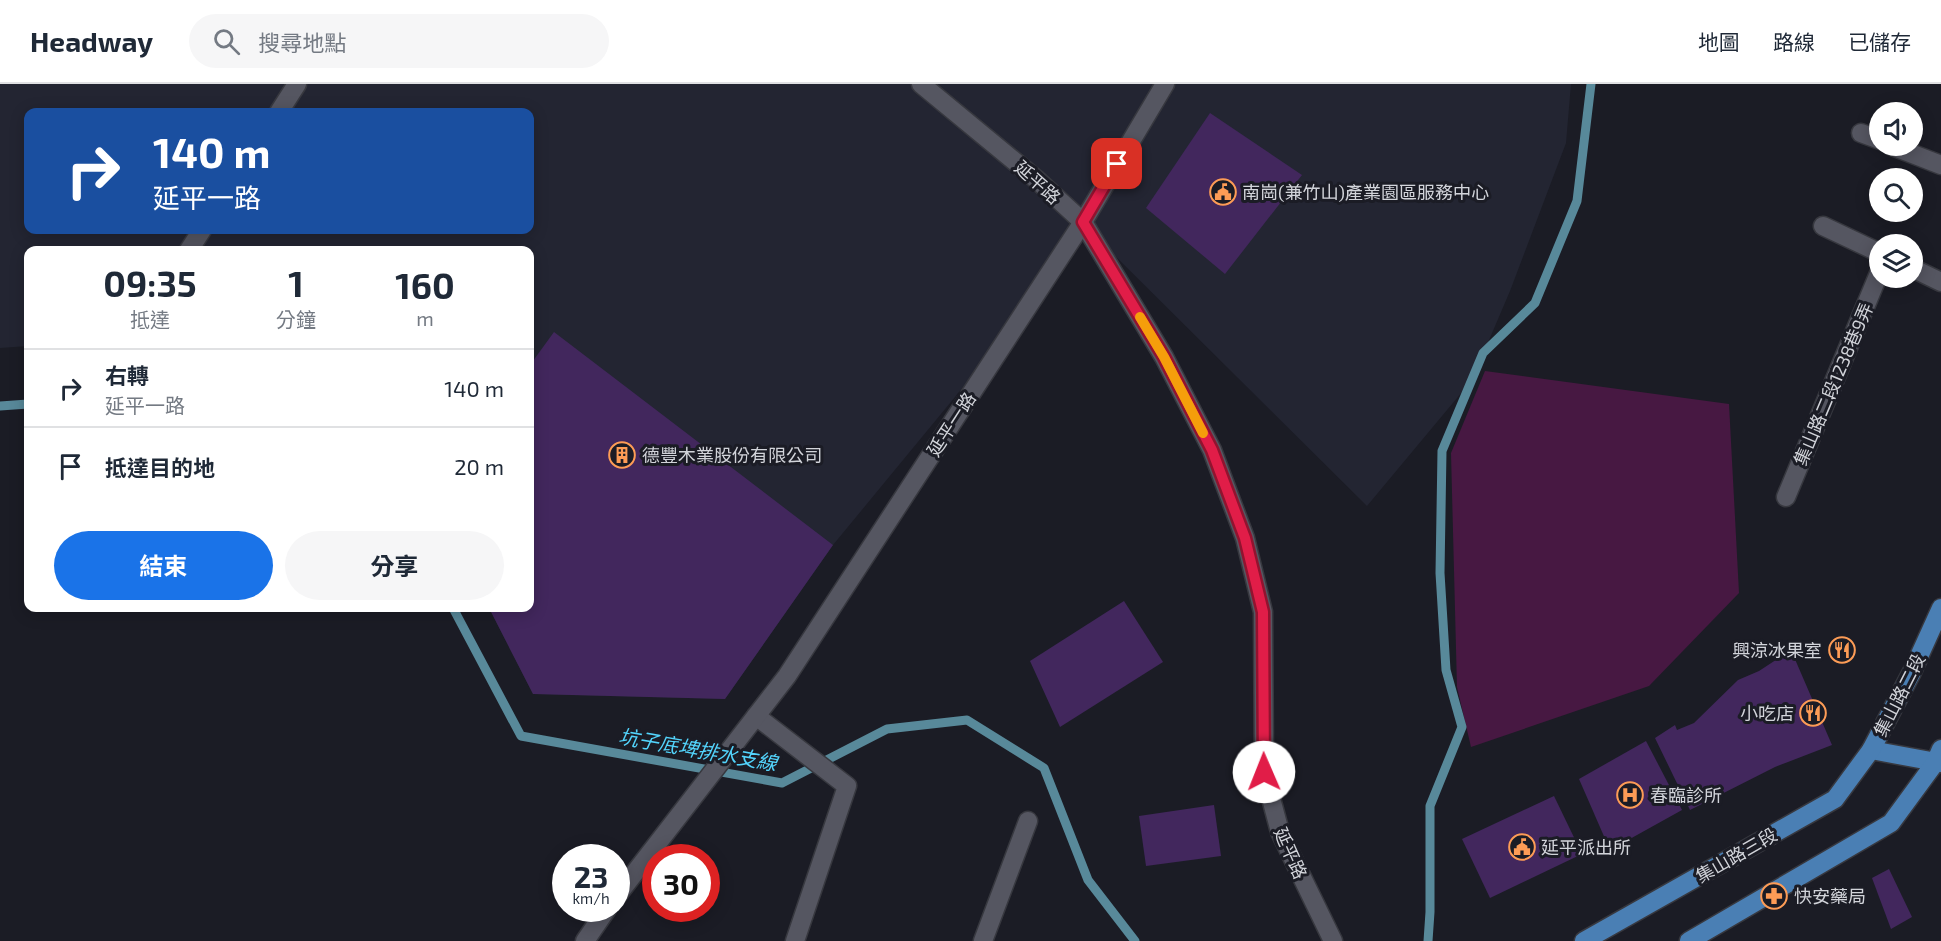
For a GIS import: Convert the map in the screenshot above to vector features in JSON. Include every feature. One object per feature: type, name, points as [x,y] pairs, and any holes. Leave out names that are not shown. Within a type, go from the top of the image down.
[{"type":"main road","name":"集山路二段","points":[[1871,750],[1912,672],[1941,608]]},
{"type":"main road","points":[[1689,941],[1891,823],[1939,758],[1871,750]]},
{"type":"main road","name":"集山路三段","points":[[1584,941],[1835,799],[1871,750]]},
{"type":"street","points":[[282,108],[297,84]]},
{"type":"street","name":"延平路","points":[[921,84],[1036,179],[1083,222],[1164,357],[1212,450],[1245,538],[1263,612],[1264,772],[1280,832],[1333,941]]},
{"type":"street","name":"延平一路","points":[[630,879],[787,676],[1083,222],[1165,84]]},
{"type":"street","points":[[1861,133],[1869,136]]},
{"type":"street","points":[[1918,156],[1941,165]]},
{"type":"street","points":[[1823,226],[1869,248]]},
{"type":"street","points":[[1923,273],[1941,282]]},
{"type":"street","name":"集山路二段1238巷9弄","points":[[1785,497],[1873,288]]},
{"type":"street","points":[[756,716],[847,786],[795,941]]},
{"type":"street","points":[[983,941],[1028,821]]},
{"type":"street","points":[[585,941],[598,922]]},
{"type":"shaded area","points":[[0,84],[1571,84],[1566,143],[1510,291],[1472,380],[1367,506],[1091,232],[833,545],[725,699],[533,694],[491,612],[534,612],[534,246],[24,246],[24,346],[0,348]]},
{"type":"shaded area","points":[[1485,371],[1729,404],[1739,593],[1649,686],[1471,747],[1457,687],[1451,453]]},
{"type":"building","name":"南崗(兼竹山)產業園區服務中心","points":[[1210,113],[1302,175],[1225,274],[1146,208]]},
{"type":"building","name":"德豐木業股份有限公司","points":[[554,332],[833,545],[725,699],[533,694],[491,612],[534,612],[534,360]]},
{"type":"building","points":[[1124,601],[1163,662],[1060,727],[1030,661]]},
{"type":"building","points":[[1791,650],[1832,745],[1775,767],[1690,810],[1655,738],[1675,725],[1677,730],[1694,723],[1738,680],[1759,671]]},
{"type":"building","name":"春臨診所","points":[[1646,741],[1682,810],[1610,850],[1579,779]]},
{"type":"building","name":"延平派出所","points":[[1554,796],[1582,854],[1490,898],[1462,839]]},
{"type":"building","points":[[1214,805],[1221,856],[1146,866],[1139,816]]},
{"type":"building","points":[[1889,869],[1912,917],[1891,929],[1872,878]]},
{"type":"waterway","points":[[1428,941],[1430,806],[1462,727],[1446,670],[1440,573],[1442,451],[1483,353],[1535,303],[1577,201],[1591,84]]},
{"type":"waterway","name":"坑子底埤排水支線","points":[[0,406],[24,404]]},
{"type":"waterway","name":"坑子底埤排水支線","points":[[455,612],[521,736],[782,783],[887,729],[967,720],[1044,768],[1088,880],[1135,941]]},
{"type":"slow traffic","points":[[1140,317],[1164,357],[1203,433]]},
{"type":"place","name":"南崗(兼竹山)產業園區服務中心","points":[[1223,192]]},
{"type":"place","name":"德豐木業股份有限公司","points":[[622,455]]},
{"type":"place","name":"興涼冰果室","points":[[1842,650]]},
{"type":"place","name":"小吃店","points":[[1813,713]]},
{"type":"place","name":"春臨診所","points":[[1630,795]]},
{"type":"place","name":"延平派出所","points":[[1522,847]]},
{"type":"place","name":"快安藥局","points":[[1774,896]]},
{"type":"route","points":[[1117,164],[1083,222],[1164,357],[1212,450],[1245,538],[1263,612],[1264,772]]}]
